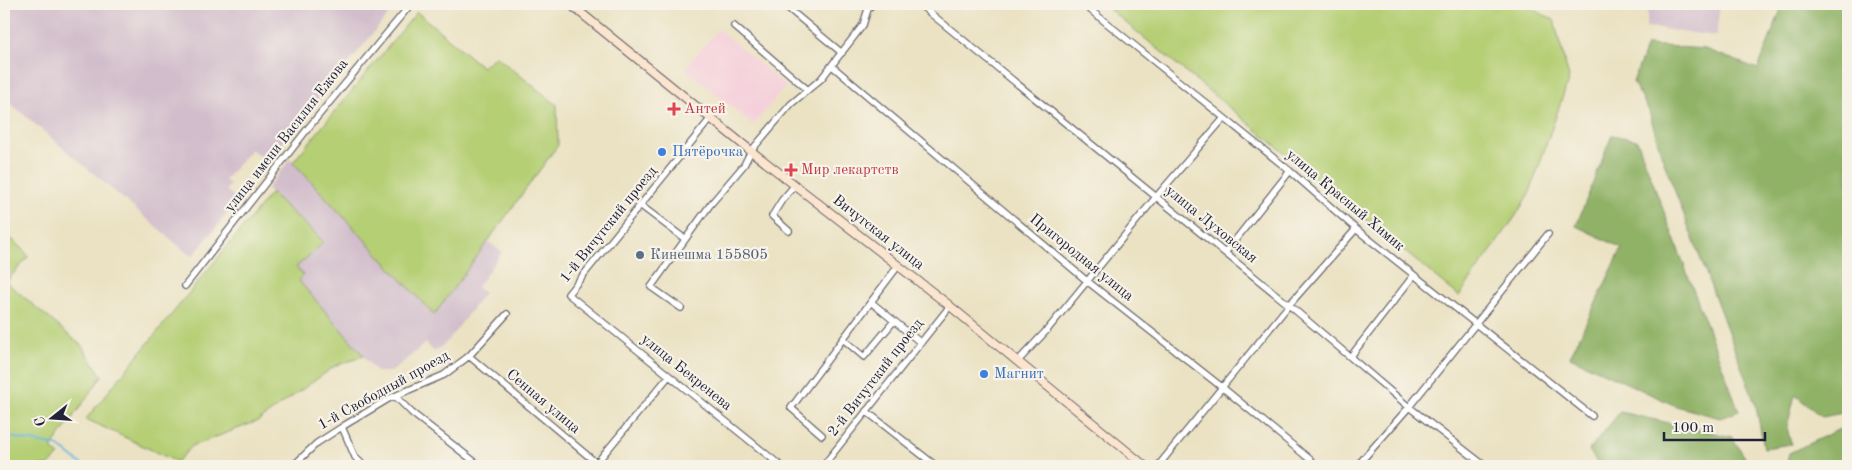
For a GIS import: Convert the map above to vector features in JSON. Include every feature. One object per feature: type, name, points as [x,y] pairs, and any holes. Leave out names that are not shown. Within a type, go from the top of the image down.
[{"type":"main road","name":"Вичугская улица","points":[[570,4],[751,151],[950,306],[1145,466]]},
{"type":"street","name":"улица имени Василия Ежова","points":[[186,286],[309,127],[411,4]]},
{"type":"street","points":[[784,4],[842,52]]},
{"type":"street","points":[[681,308],[651,287],[744,165],[751,151],[791,104],[821,79],[832,66],[863,26],[868,9],[873,4]]},
{"type":"street","name":"улица Луховская","points":[[919,4],[1290,305],[1409,407],[1486,466]]},
{"type":"street","name":"улица Красный Химик","points":[[1083,4],[1290,172],[1356,229],[1592,416]]},
{"type":"street","points":[[734,26],[808,90]]},
{"type":"street","name":"Пригородная улица","points":[[832,66],[1087,281],[1318,466]]},
{"type":"street","name":"1-й Вичугский проезд","points":[[575,300],[568,294],[712,118]]},
{"type":"street","points":[[1017,362],[1048,329],[1156,197],[1224,118]]},
{"type":"street","points":[[1225,253],[1290,172]]},
{"type":"street","points":[[789,231],[772,216],[782,200],[795,185]]},
{"type":"street","points":[[640,205],[685,240]]},
{"type":"street","points":[[1158,466],[1290,305],[1356,229]]},
{"type":"street","points":[[1357,466],[1409,407],[1548,234]]},
{"type":"street","points":[[822,434],[791,408],[898,266]]},
{"type":"street","points":[[1351,356],[1414,275]]},
{"type":"street","name":"улица Бекренева","points":[[575,300],[781,466]]},
{"type":"street","points":[[871,302],[921,343]]},
{"type":"street","name":"2-й Вичугский проезд","points":[[823,466],[950,306]]},
{"type":"street","name":"1-й Свободный проезд","points":[[293,466],[317,443],[342,427],[395,396],[438,379],[469,356],[507,314]]},
{"type":"street","points":[[843,339],[864,357],[894,321]]},
{"type":"street","name":"Сенная улица","points":[[469,356],[597,465]]},
{"type":"street","points":[[597,465],[669,376]]},
{"type":"street","points":[[395,396],[412,413],[480,466]]},
{"type":"street","points":[[866,411],[936,466]]},
{"type":"street","points":[[342,427],[355,457],[364,466]]},
{"type":"shaded area","points":[[4,4],[397,4],[268,162],[251,149],[225,180],[230,185],[226,190],[238,200],[192,257],[4,98]]},
{"type":"shaded area","points":[[1649,4],[1720,4],[1716,36],[1646,27]]},
{"type":"shaded area","points":[[718,29],[786,86],[753,125],[685,68]]},
{"type":"shaded area","points":[[290,159],[434,315],[488,242],[502,252],[477,287],[484,293],[447,342],[434,352],[426,343],[391,372],[377,372],[298,280],[295,267],[320,246],[321,239],[267,189]]},
{"type":"green space","points":[[1103,4],[1523,4],[1554,20],[1569,78],[1530,192],[1515,217],[1459,296]]},
{"type":"green space","points":[[1783,4],[1848,4],[1848,412],[1822,417],[1795,395],[1787,427],[1791,444],[1764,448],[1756,406],[1661,154],[1649,111],[1633,82],[1647,45],[1705,49],[1758,69]]},
{"type":"green space","points":[[417,12],[482,67],[496,56],[557,105],[558,145],[434,315],[293,162]]},
{"type":"green space","points":[[1612,135],[1637,140],[1739,411],[1720,418],[1676,406],[1570,357],[1622,248],[1576,226]]},
{"type":"green space","points":[[271,193],[321,239],[322,243],[320,246],[296,267],[303,275],[298,280],[364,356],[335,366],[258,421],[192,446],[177,462],[86,419]]},
{"type":"green space","points":[[4,231],[29,256],[6,282],[82,346],[102,376],[51,448],[59,455],[48,466],[4,466]]},
{"type":"green space","points":[[1620,412],[1732,437],[1746,459],[1745,466],[1599,466],[1589,450]]},
{"type":"green space","points":[[1848,425],[1848,466],[1786,466],[1789,453]]},
{"type":"waterway","points":[[4,436],[58,446],[84,466]]},
{"type":"place","name":"Антей","points":[[674,109]]},
{"type":"place","name":"Пятёрочка","points":[[662,152]]},
{"type":"place","name":"Мир лекартств","points":[[791,170]]},
{"type":"place","name":"Кинешма 155805","points":[[640,255]]},
{"type":"place","name":"Магнит","points":[[984,374]]}]
